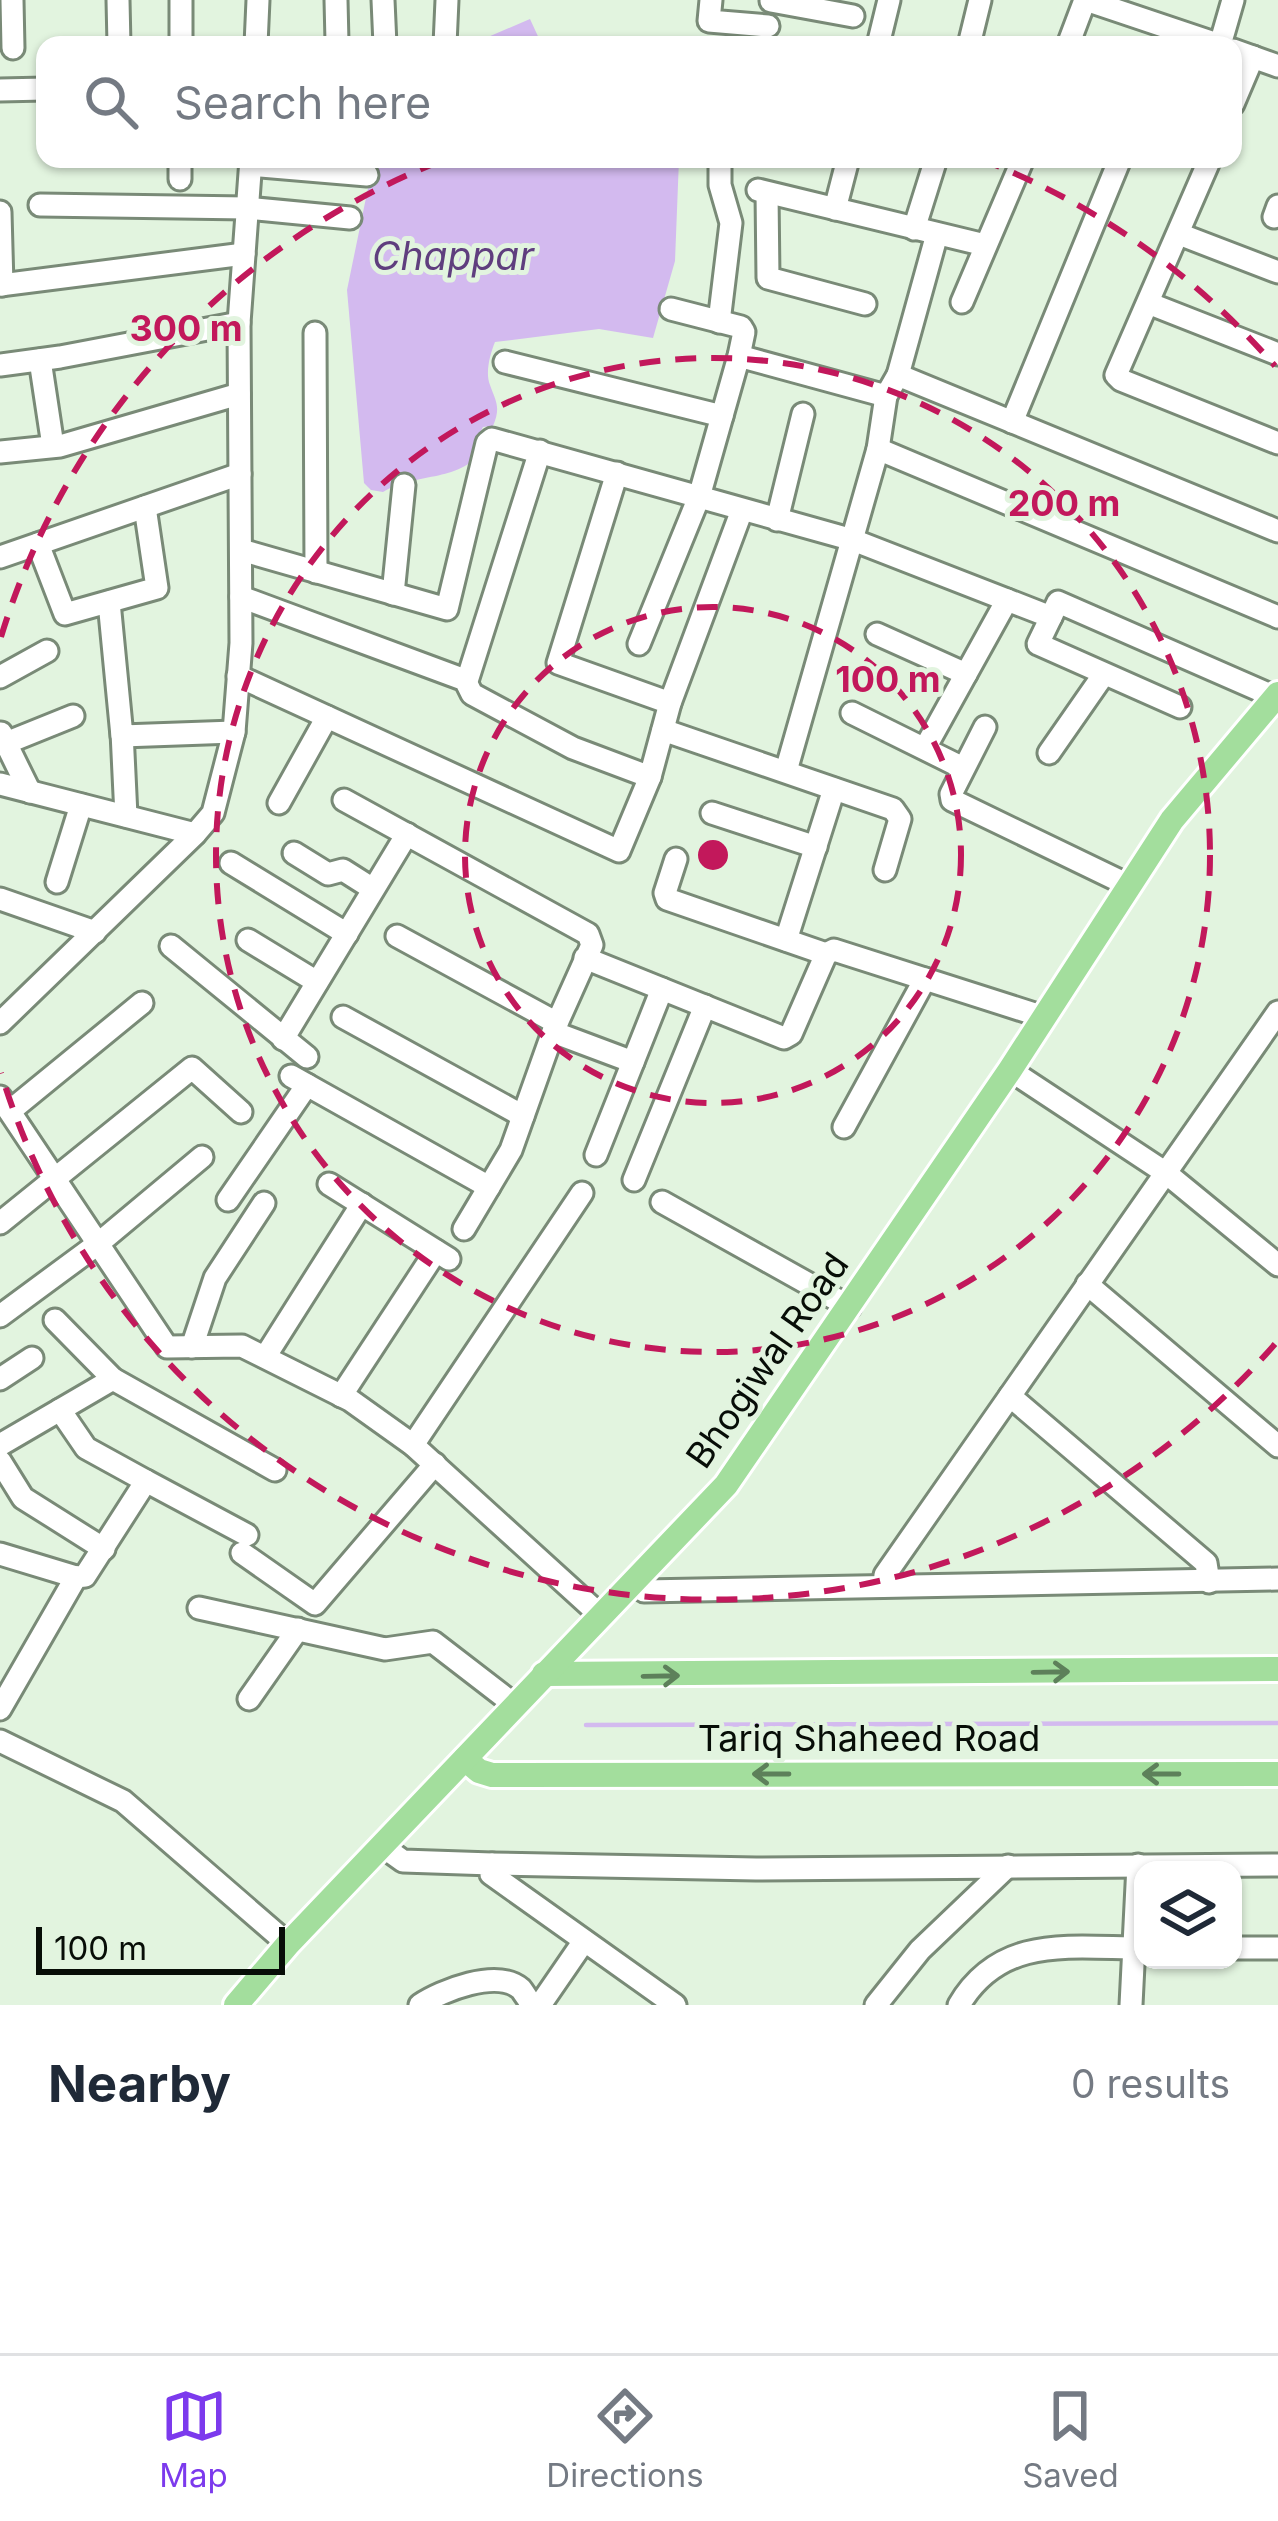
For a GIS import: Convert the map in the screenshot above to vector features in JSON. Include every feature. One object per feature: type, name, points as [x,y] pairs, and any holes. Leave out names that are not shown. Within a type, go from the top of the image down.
[{"type":"main road","name":"Bhogiwal Road","points":[[237,2004],[726,1485],[1010,1070],[1172,820],[1277,696]]},
{"type":"main road","name":"Tariq Shaheed Road","points":[[544,1674],[1278,1669]]},
{"type":"main road","name":"Tariq Shaheed Road","points":[[466,1759],[479,1772],[492,1775],[1278,1774]]},
{"type":"street","points":[[12,0],[13,48]]},
{"type":"street","points":[[118,0],[119,36]]},
{"type":"street","points":[[181,36],[182,0]]},
{"type":"street","points":[[256,36],[258,0]]},
{"type":"street","points":[[336,0],[337,36]]},
{"type":"street","points":[[383,0],[385,36]]},
{"type":"street","points":[[445,36],[447,0]]},
{"type":"street","points":[[711,0],[709,21],[767,35],[772,1],[853,16]]},
{"type":"street","points":[[880,36],[889,0]]},
{"type":"street","points":[[971,36],[980,0]]},
{"type":"street","points":[[1071,36],[1086,0],[1197,36]]},
{"type":"street","points":[[1223,36],[1233,0]]},
{"type":"street","points":[[1243,53],[1278,66]]},
{"type":"street","points":[[0,90],[36,89]]},
{"type":"street","points":[[0,1023],[213,813],[234,732],[238,676],[239,323],[250,168]]},
{"type":"street","points":[[304,168],[368,175]]},
{"type":"street","points":[[719,322],[731,223],[720,168]]},
{"type":"street","points":[[835,209],[846,168]]},
{"type":"street","points":[[786,771],[878,449],[886,396],[898,375],[935,168]]},
{"type":"street","points":[[962,302],[1019,168]]},
{"type":"street","points":[[1012,422],[1116,168]]},
{"type":"street","points":[[1206,168],[1117,368],[1121,380],[1278,443]]},
{"type":"street","points":[[865,304],[768,278],[762,192],[985,245]]},
{"type":"street","points":[[40,205],[247,208],[350,218]]},
{"type":"street","points":[[0,212],[1,285],[244,254]]},
{"type":"street","points":[[1179,234],[1278,272]]},
{"type":"street","points":[[1148,303],[1278,354]]},
{"type":"street","points":[[639,644],[699,496],[743,329],[671,309]]},
{"type":"street","points":[[0,364],[239,323]]},
{"type":"street","points":[[315,333],[316,572]]},
{"type":"street","points":[[739,356],[886,396]]},
{"type":"street","points":[[40,360],[53,446]]},
{"type":"street","points":[[505,362],[722,416]]},
{"type":"street","points":[[898,375],[1278,531]]},
{"type":"street","points":[[0,452],[53,446],[239,394]]},
{"type":"street","points":[[777,520],[803,414]]},
{"type":"street","points":[[241,550],[447,609],[487,443],[492,440],[853,540],[1051,616]]},
{"type":"street","points":[[878,449],[1278,617]]},
{"type":"street","points":[[540,451],[467,681],[472,694],[573,748],[650,777]]},
{"type":"street","points":[[617,473],[558,663],[670,703]]},
{"type":"street","points":[[0,557],[240,474]]},
{"type":"street","points":[[393,594],[404,485]]},
{"type":"street","points":[[38,544],[65,614],[157,588],[145,507]]},
{"type":"street","points":[[238,676],[614,852],[622,847],[650,777],[670,703],[742,510]]},
{"type":"street","points":[[241,597],[467,681]]},
{"type":"street","points":[[925,748],[1007,600]]},
{"type":"street","points":[[109,602],[126,816]]},
{"type":"street","points":[[1180,707],[1037,644],[1058,602],[1277,696]]},
{"type":"street","points":[[877,634],[966,674]]},
{"type":"street","points":[[0,677],[47,651]]},
{"type":"street","points":[[1048,753],[1105,674]]},
{"type":"street","points":[[852,713],[963,768]]},
{"type":"street","points":[[30,792],[3,737],[73,716]]},
{"type":"street","points":[[279,803],[327,717]]},
{"type":"street","points":[[985,727],[951,794],[960,806],[1128,885]]},
{"type":"street","points":[[663,730],[899,813],[885,870]]},
{"type":"street","points":[[122,732],[122,736],[234,732]]},
{"type":"street","points":[[0,784],[195,834]]},
{"type":"street","points":[[786,940],[834,789]]},
{"type":"street","points":[[344,800],[588,934],[592,945],[555,1028],[511,1150],[464,1229]]},
{"type":"street","points":[[57,882],[81,805]]},
{"type":"street","points":[[712,813],[816,847]]},
{"type":"street","points":[[283,1039],[407,834]]},
{"type":"street","points":[[294,853],[328,874],[343,870],[373,889]]},
{"type":"street","points":[[676,860],[665,893],[668,899],[826,954]]},
{"type":"street","points":[[231,863],[347,934]]},
{"type":"street","points":[[0,899],[95,932]]},
{"type":"street","points":[[397,936],[555,1028],[633,1062]]},
{"type":"street","points":[[248,940],[317,982]]},
{"type":"street","points":[[171,946],[307,1057]]},
{"type":"street","points":[[586,958],[788,1037],[826,954],[834,950],[1044,1017]]},
{"type":"street","points":[[844,1127],[925,979]]},
{"type":"street","points":[[596,1155],[662,989]]},
{"type":"street","points":[[142,1003],[5,1104],[167,1347],[242,1346],[341,1396],[413,1445],[600,1615]]},
{"type":"street","points":[[634,1180],[705,1006]]},
{"type":"street","points":[[884,1586],[885,1575],[1278,1012]]},
{"type":"street","points":[[343,1017],[523,1115]]},
{"type":"street","points":[[1258,1040],[1278,1056]]},
{"type":"street","points":[[0,1223],[192,1068],[241,1112]]},
{"type":"street","points":[[1010,1070],[1166,1173],[1278,1265]]},
{"type":"street","points":[[228,1200],[299,1081],[489,1187]]},
{"type":"street","points":[[0,1316],[99,1243],[202,1157]]},
{"type":"street","points":[[329,1184],[442,1255],[341,1396]]},
{"type":"street","points":[[413,1445],[582,1193]]},
{"type":"street","points":[[662,1202],[850,1306]]},
{"type":"street","points":[[193,1347],[215,1278],[263,1203]]},
{"type":"street","points":[[265,1358],[362,1204]]},
{"type":"street","points":[[1087,1284],[1278,1446]]},
{"type":"street","points":[[55,1320],[113,1378],[275,1470]]},
{"type":"street","points":[[0,1378],[32,1358]]},
{"type":"street","points":[[0,1445],[113,1378]]},
{"type":"street","points":[[1010,1396],[1206,1563],[1209,1582]]},
{"type":"street","points":[[60,1410],[86,1448],[146,1480],[244,1544],[315,1604],[435,1464]]},
{"type":"street","points":[[0,1461],[23,1498],[104,1549]]},
{"type":"street","points":[[0,1554],[85,1576],[146,1480]]},
{"type":"street","points":[[0,1709],[76,1577]]},
{"type":"street","points":[[633,1582],[644,1591],[1278,1580]]},
{"type":"street","points":[[199,1608],[385,1649],[434,1642],[516,1706]]},
{"type":"street","points":[[249,1699],[298,1629]]},
{"type":"street","points":[[0,1742],[123,1801],[288,1945]]},
{"type":"street","points":[[382,1846],[403,1861],[492,1864],[1134,1865]]},
{"type":"street","points":[[492,1864],[491,1874],[675,2005]]},
{"type":"street","points":[[1242,1865],[1278,1865]]},
{"type":"street","points":[[876,2005],[920,1950],[1008,1866]]},
{"type":"street","points":[[419,2005],[454,1987],[508,1983],[536,2005],[584,1941]]},
{"type":"street","points":[[959,2005],[993,1966],[1032,1949],[1134,1948]]},
{"type":"street","points":[[1242,1948],[1278,1948]]},
{"type":"street","points":[[1131,2005],[1136,1969]]},
{"type":"water","points":[[530,19],[538,36],[490,36]]},
{"type":"water","name":"Chappar","points":[[372,168],[679,168],[675,261],[653,338],[599,329],[495,342],[488,375],[497,414],[493,426],[483,427],[478,437],[485,446],[476,458],[452,472],[383,492],[364,483],[347,290]]},
{"type":"waterway","points":[[586,1725],[1278,1723]]}]
